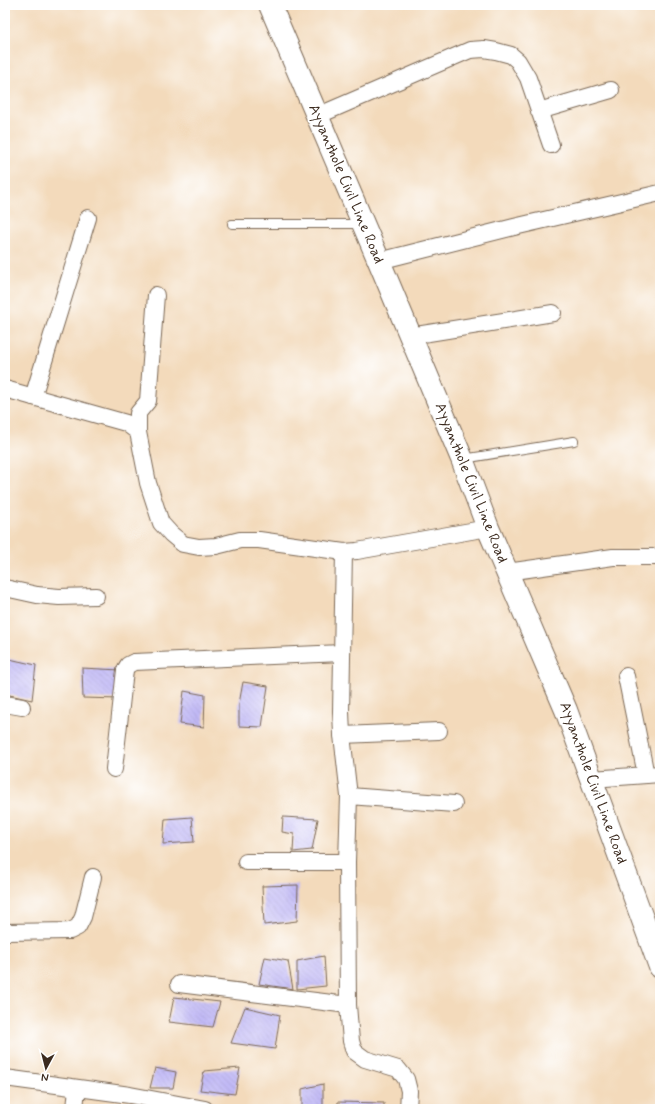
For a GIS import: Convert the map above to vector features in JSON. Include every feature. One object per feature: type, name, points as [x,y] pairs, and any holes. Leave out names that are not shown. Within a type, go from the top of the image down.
[{"type":"main road","name":"Ayyanthole Civil Line Road","points":[[270,5],[462,459],[488,528],[566,710],[660,966]]},
{"type":"street","points":[[317,116],[470,50],[484,49],[511,55],[518,61],[528,78],[551,145]]},
{"type":"street","points":[[539,111],[611,90]]},
{"type":"street","points":[[379,261],[660,193]]},
{"type":"street","points":[[33,397],[88,218]]},
{"type":"street","points":[[156,295],[148,401],[138,413],[138,432],[148,483],[161,523],[183,544],[199,547],[216,546],[240,540],[258,540],[344,552],[488,528]]},
{"type":"street","points":[[410,336],[553,313]]},
{"type":"street","points":[[5,389],[126,423],[138,432]]},
{"type":"street","points":[[344,552],[341,711],[342,735],[349,796],[348,1005],[351,1041],[354,1051],[365,1059],[398,1069],[406,1079],[409,1091],[408,1109]]},
{"type":"street","points":[[507,572],[613,557],[660,557]]},
{"type":"street","points":[[5,588],[38,595],[59,597],[96,596]]},
{"type":"street","points":[[114,769],[126,670],[128,665],[134,662],[342,653]]},
{"type":"street","points":[[592,779],[653,774],[626,676]]},
{"type":"street","points":[[5,704],[22,707]]},
{"type":"street","points":[[342,735],[439,731]]},
{"type":"street","points":[[349,796],[454,804]]},
{"type":"street","points":[[246,862],[348,862]]},
{"type":"street","points":[[5,932],[70,931],[78,927],[83,918],[93,877]]},
{"type":"street","points":[[179,984],[348,1005]]},
{"type":"street","points":[[5,1078],[130,1095],[205,1109]]},
{"type":"street","points":[[75,1109],[77,1088]]},
{"type":"lane","points":[[232,224],[363,224]]},
{"type":"lane","points":[[462,459],[574,441]]},
{"type":"building","points":[[5,658],[36,665],[32,700],[5,694]]},
{"type":"building","points":[[82,668],[120,670],[119,699],[83,698]]},
{"type":"building","points":[[243,682],[268,686],[262,727],[239,726],[239,704]]},
{"type":"building","points":[[184,691],[205,695],[204,727],[180,724]]},
{"type":"building","points":[[192,817],[194,842],[163,844],[165,819]]},
{"type":"building","points":[[283,817],[318,819],[312,850],[293,852],[294,834],[282,832]]},
{"type":"building","points":[[298,885],[297,921],[264,925],[262,886]]},
{"type":"building","points":[[324,956],[326,986],[297,989],[297,961]]},
{"type":"building","points":[[265,957],[288,961],[293,989],[259,984]]},
{"type":"building","points":[[174,997],[220,1002],[213,1027],[169,1022]]},
{"type":"building","points":[[245,1007],[280,1015],[275,1049],[231,1043]]},
{"type":"building","points":[[155,1068],[176,1072],[173,1088],[150,1088]]},
{"type":"building","points":[[240,1068],[235,1094],[200,1090],[204,1071]]},
{"type":"building","points":[[323,1084],[323,1109],[302,1109],[302,1089]]},
{"type":"building","points":[[338,1102],[384,1103],[384,1109],[337,1109]]}]
